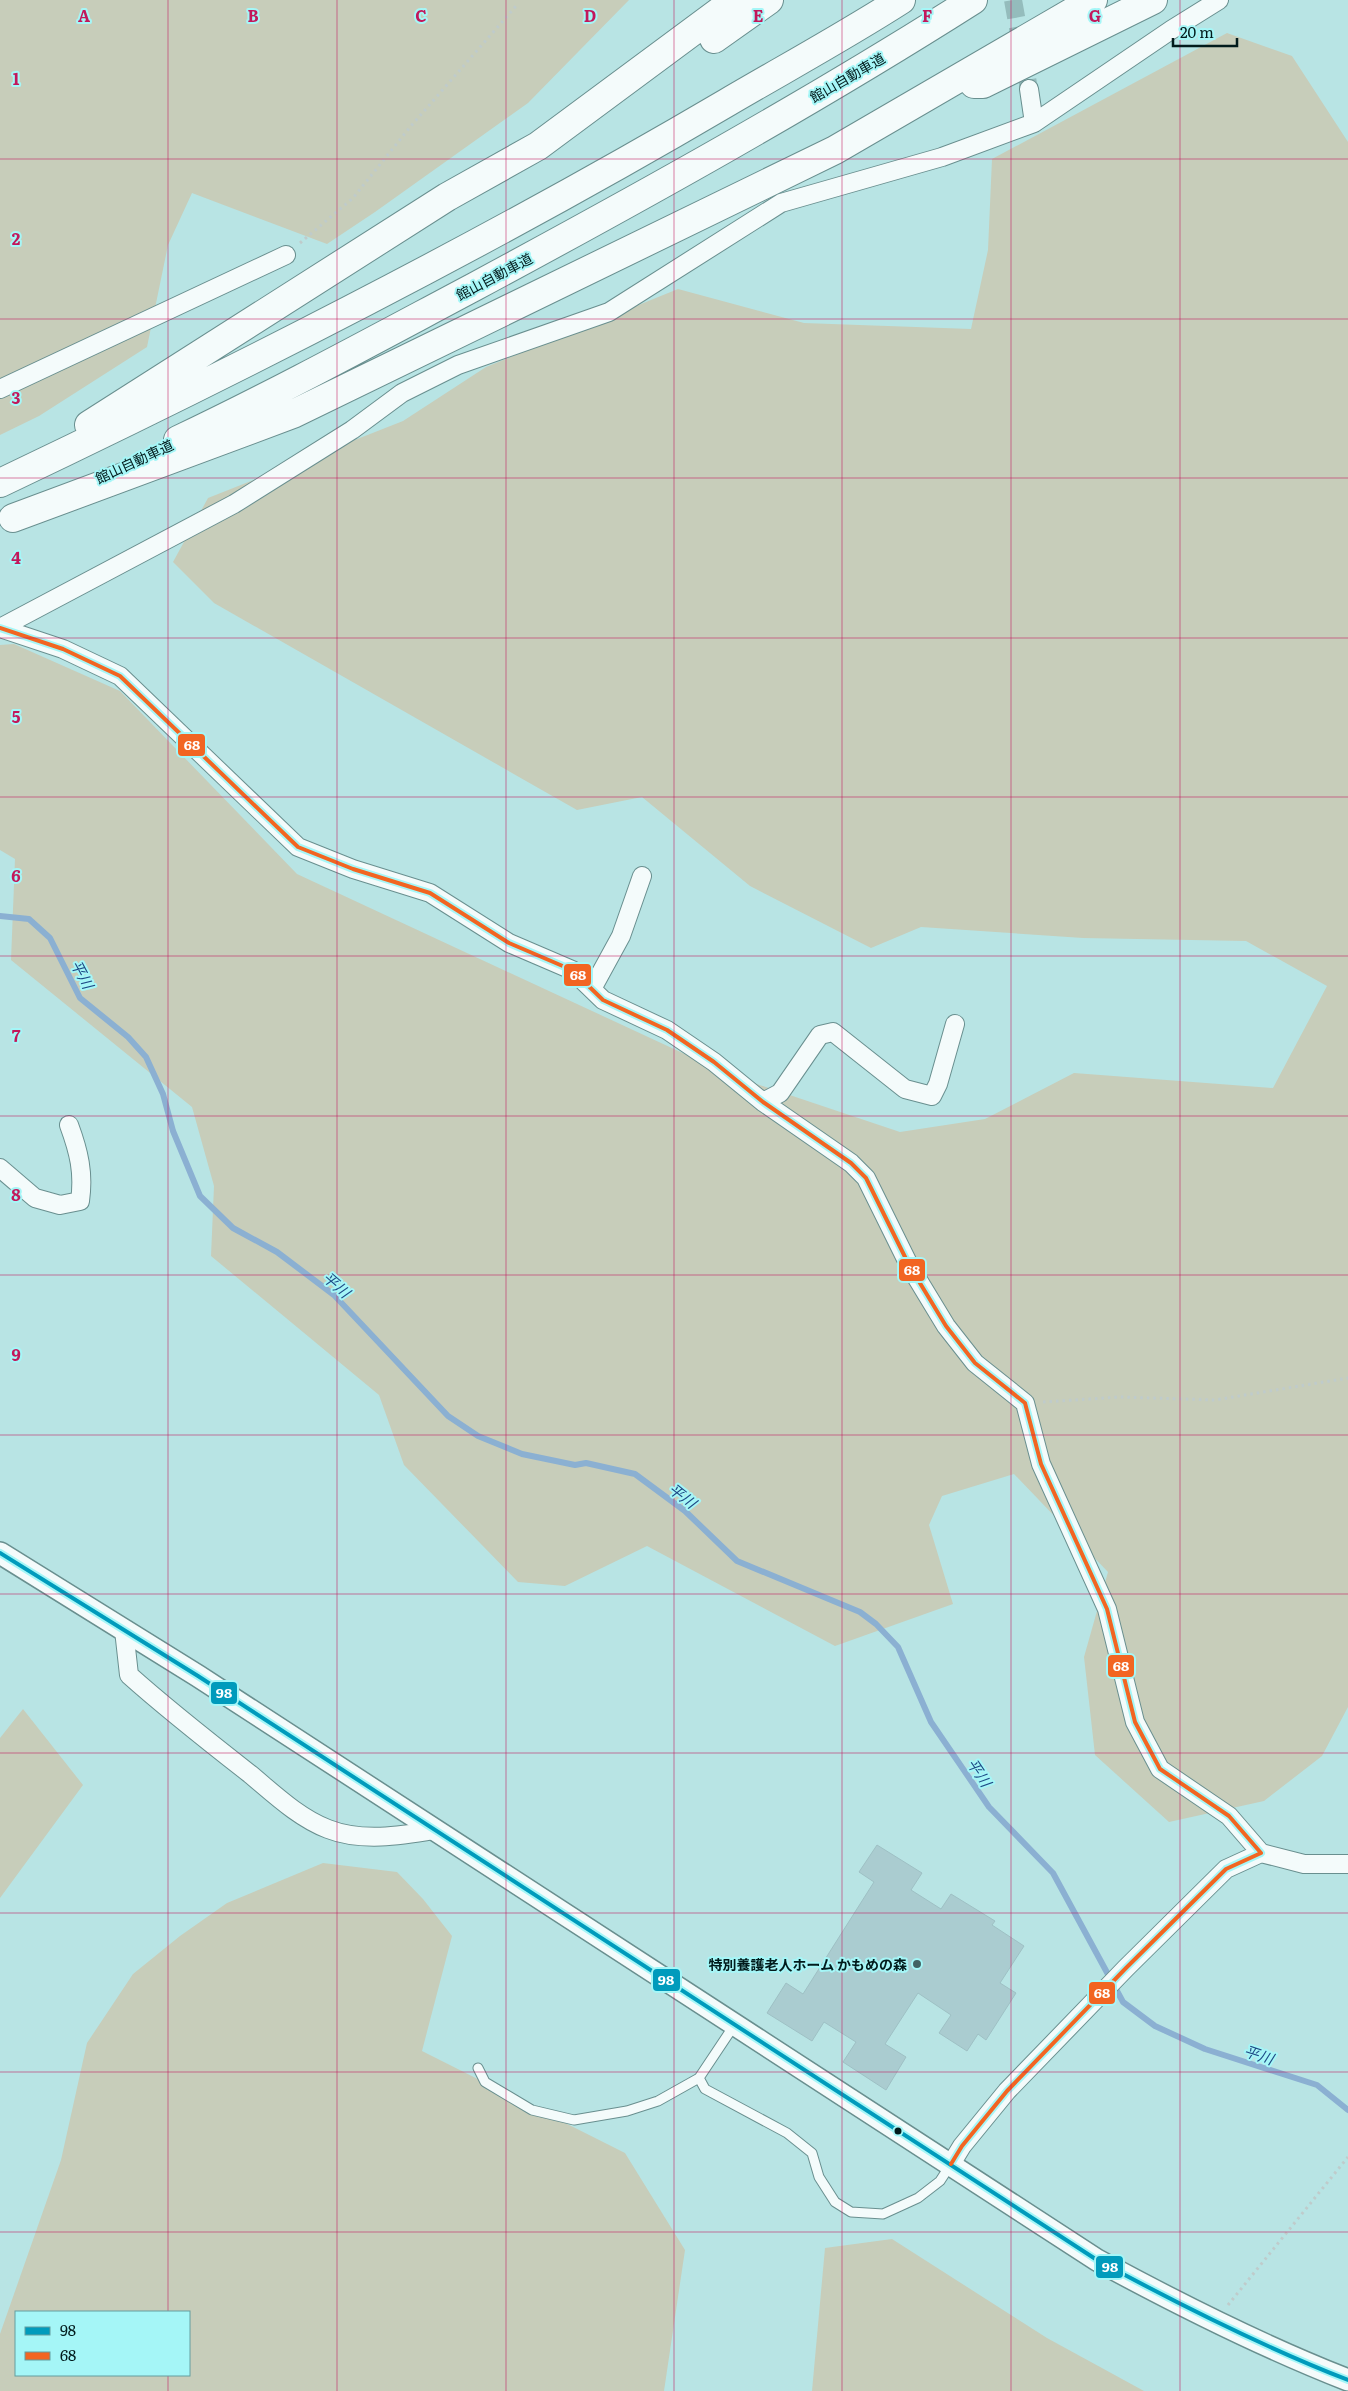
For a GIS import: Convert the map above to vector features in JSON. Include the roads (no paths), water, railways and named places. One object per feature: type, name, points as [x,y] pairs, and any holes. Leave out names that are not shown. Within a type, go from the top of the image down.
[{"type":"highway","points":[[538,146],[735,0]]},
{"type":"highway","points":[[0,483],[447,197],[620,100],[708,43],[769,0]]},
{"type":"highway","points":[[0,483],[192,392],[394,289],[613,170],[901,0]]},
{"type":"highway","name":"館山自動車道","points":[[7,521],[210,425],[623,207],[908,41],[973,0]]},
{"type":"highway","points":[[7,521],[293,414],[835,150],[1093,0]]},
{"type":"highway","points":[[950,83],[983,84],[1153,0]]},
{"type":"street","points":[[0,628],[234,504],[352,430],[402,393],[458,365],[609,312],[781,203],[942,157],[1034,123],[1171,30],[1219,0]]},
{"type":"street","points":[[1029,89],[1034,123]]},
{"type":"street","points":[[0,389],[286,255]]},
{"type":"street","points":[[0,628],[62,648],[120,676],[298,847],[353,869],[430,893],[509,943],[572,970],[603,1000],[667,1030],[714,1062],[762,1102],[851,1163],[866,1178],[910,1265],[946,1326],[975,1363],[1025,1403],[1041,1464],[1107,1609],[1124,1669],[1135,1722],[1160,1769],[1229,1816],[1261,1853],[1304,1864],[1348,1864]]},
{"type":"street","points":[[592,989],[621,936],[642,876]]},
{"type":"street","points":[[762,1102],[780,1093],[820,1035],[833,1032],[906,1089],[932,1096],[938,1084],[955,1024]]},
{"type":"street","points":[[0,1168],[35,1198],[60,1206],[80,1201],[83,1181],[77,1147],[69,1125]]},
{"type":"street","points":[[0,1553],[124,1630],[1097,2260],[1215,2321],[1346,2383]]},
{"type":"street","points":[[124,1630],[129,1675],[164,1707],[300,1814],[328,1829],[351,1835],[394,1836],[434,1830]]},
{"type":"street","points":[[951,2164],[962,2146],[1007,2091],[1126,1968],[1226,1869],[1261,1853]]},
{"type":"lane","points":[[478,2068],[486,2082],[532,2110],[574,2120],[627,2111],[658,2100],[699,2078],[735,2024]]},
{"type":"lane","points":[[699,2078],[705,2089],[787,2133],[812,2153],[819,2177],[836,2202],[851,2212],[883,2214],[918,2198],[940,2180],[951,2164]]},
{"type":"waterway","name":"平川","points":[[0,916],[29,919],[50,938],[80,998],[128,1037],[146,1057],[163,1094],[173,1131],[200,1196],[233,1228],[277,1252],[334,1295],[448,1416],[478,1436],[522,1454],[575,1465],[586,1463],[635,1474],[685,1511],[737,1561],[860,1612],[876,1624],[898,1647],[931,1722],[989,1807],[1053,1873],[1123,2002],[1155,2026],[1205,2049],[1317,2085],[1348,2110]]},
{"type":"tunnel","points":[[1013,0],[1029,89]]},
{"type":"place","name":"特別養護老人ホーム かもめの森","points":[[917,1964]]}]
